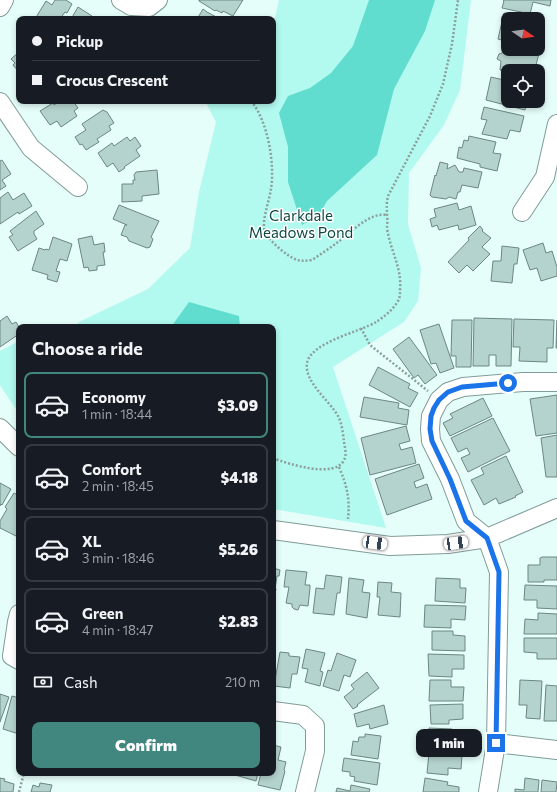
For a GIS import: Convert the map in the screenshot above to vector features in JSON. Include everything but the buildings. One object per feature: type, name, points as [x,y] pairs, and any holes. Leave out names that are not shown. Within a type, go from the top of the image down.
[{"type":"street","points":[[0,7],[4,0]]},
{"type":"street","points":[[121,0],[131,6],[149,7],[158,0]]},
{"type":"street","points":[[0,102],[31,148],[78,187]]},
{"type":"street","points":[[522,212],[545,177],[557,124]]},
{"type":"street","points":[[488,792],[496,743],[499,572],[487,538],[466,521],[450,479],[432,441],[430,429],[431,416],[439,400],[448,392],[462,387],[523,382],[557,382]]},
{"type":"street","points":[[0,428],[16,444]]},
{"type":"street","points":[[276,530],[390,546],[448,544],[487,538],[557,508]]},
{"type":"street","points":[[16,622],[12,656],[16,658]]},
{"type":"street","points":[[276,711],[303,715],[316,726],[315,751],[305,792]]},
{"type":"street","points":[[496,743],[557,750]]},
{"type":"path","points":[[276,459],[304,468],[339,467],[344,460],[346,452],[344,435],[339,417],[308,375],[307,362],[315,351],[326,343],[375,323],[388,312],[400,298],[401,283],[399,267],[387,229],[387,215],[385,206],[388,196],[430,116],[443,84],[452,44],[458,0]]},
{"type":"path","points":[[254,104],[256,107],[269,143],[272,176],[264,220],[264,230],[268,237],[278,247],[295,259],[303,261],[312,260],[366,220],[382,214],[387,215]]},
{"type":"path","points":[[361,328],[370,345],[439,400]]},
{"type":"path","points":[[339,467],[349,496],[348,519]]},
{"type":"path","points":[[19,792],[23,776]]},
{"type":"green space","name":"Clarkdale Meadows Pond","points":[[279,0],[471,0],[460,90],[444,125],[409,173],[408,224],[421,268],[418,301],[404,322],[333,367],[386,528],[276,510],[276,324],[77,324],[148,289],[190,248],[199,192],[216,122],[207,104],[276,104],[275,16]]},
{"type":"green space","points":[[16,343],[16,409],[0,385],[0,351]]},
{"type":"shaded area","points":[[369,0],[435,0],[425,31],[394,89],[377,155],[327,201],[319,215],[302,225],[288,182],[288,147],[279,113],[288,96],[310,88],[331,73],[353,46]]},
{"type":"shaded area","points":[[189,302],[239,316],[240,324],[173,324]]},
{"type":"route","points":[[496,743],[499,572],[487,538],[466,521],[450,479],[432,441],[430,429],[431,416],[434,408],[439,400],[448,392],[462,387],[508,383]]}]
